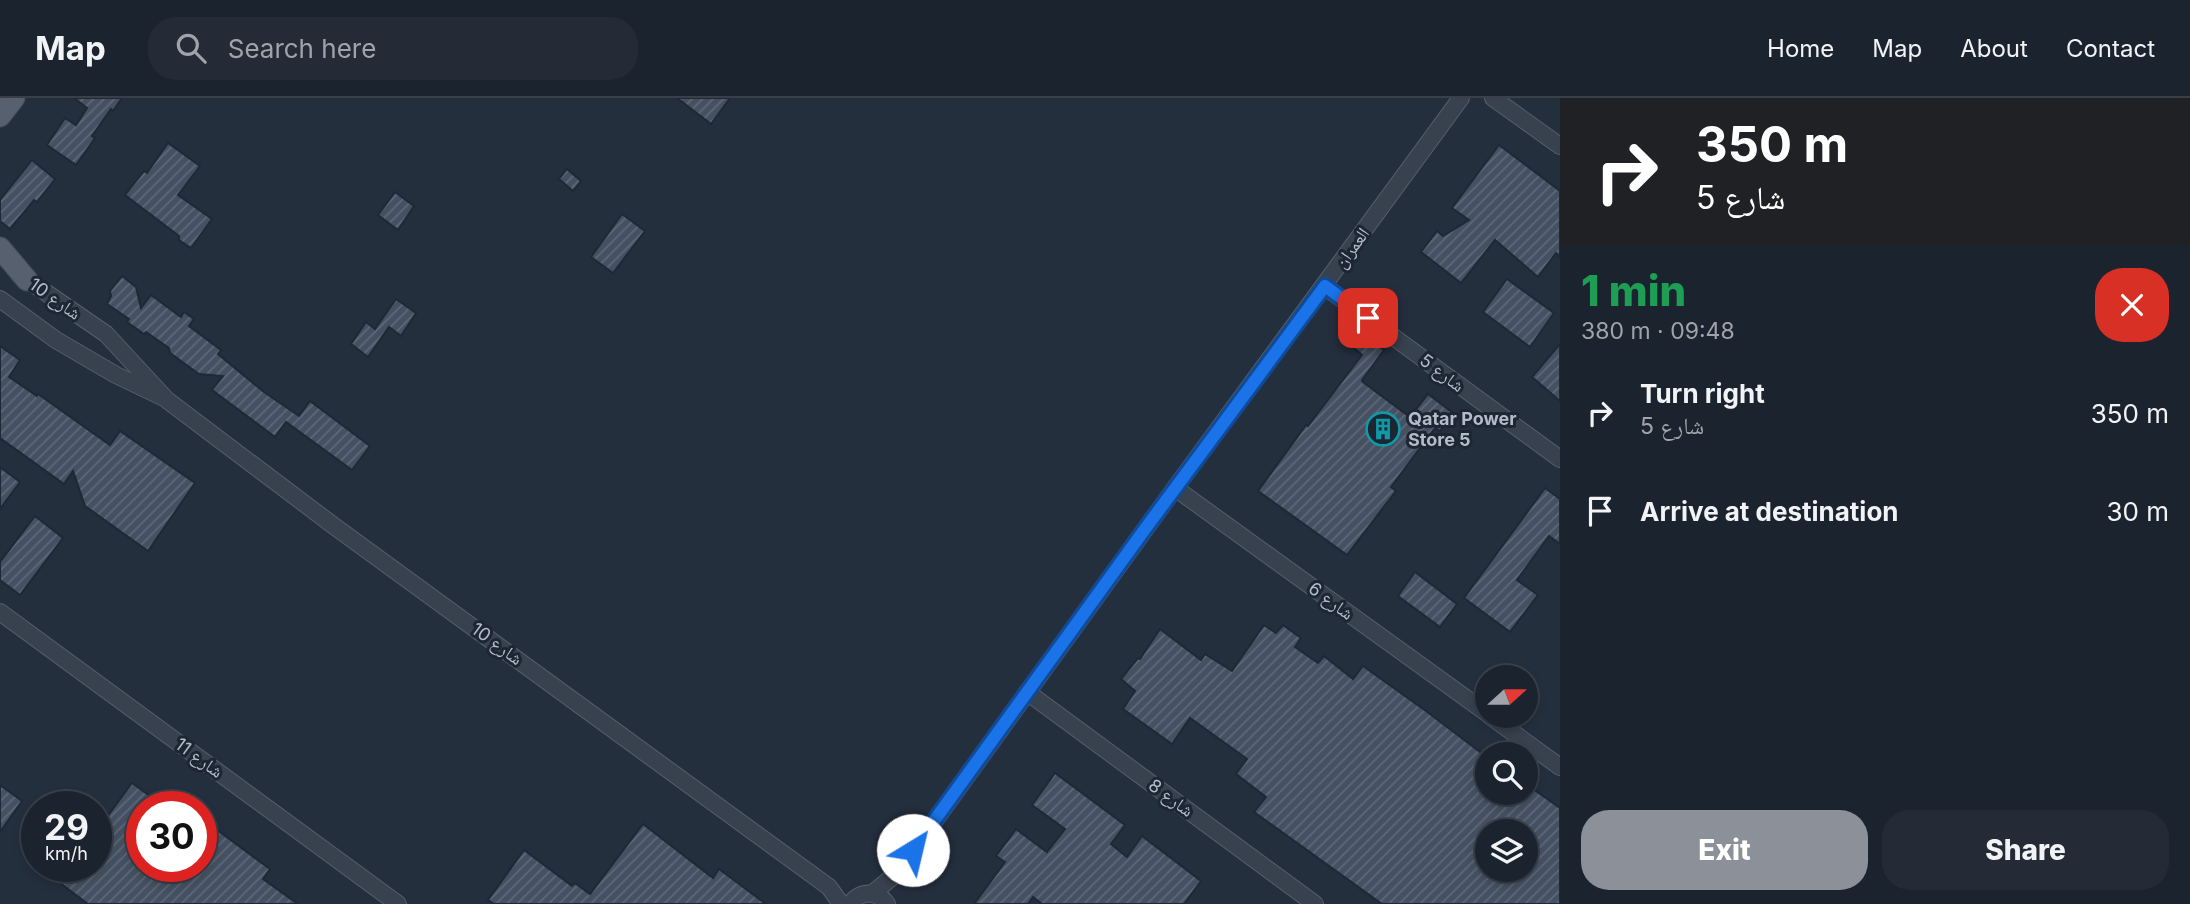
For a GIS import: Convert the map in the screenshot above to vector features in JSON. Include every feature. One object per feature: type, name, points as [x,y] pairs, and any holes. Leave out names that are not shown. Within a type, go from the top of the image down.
[{"type":"main road","points":[[0,116],[14,98]]},
{"type":"main road","points":[[0,248],[27,280]]},
{"type":"street","name":"العمران","points":[[888,904],[897,873],[1461,98]]},
{"type":"street","points":[[1493,98],[1560,146]]},
{"type":"street","name":"شارع 10","points":[[0,261],[106,334],[167,400]]},
{"type":"street","name":"شارع 5","points":[[1325,286],[1560,459]]},
{"type":"street","name":"شارع 10","points":[[0,299],[56,340],[116,375],[167,400],[334,526],[829,887],[841,904]]},
{"type":"street","name":"شارع 6","points":[[1175,488],[1475,705]]},
{"type":"street","name":"شارع 11","points":[[0,612],[398,904]]},
{"type":"street","name":"شارع 8","points":[[1027,692],[1315,904]]},
{"type":"street","name":"شارع 6","points":[[1507,728],[1560,766]]},
{"type":"street","name":"العمران","points":[[861,897],[897,873]]},
{"type":"street","name":"شارع 10","points":[[829,887],[861,897]]},
{"type":"street","points":[[861,897],[879,896],[888,904]]},
{"type":"building","points":[[74,98],[122,98],[92,136],[95,138],[76,165],[47,145],[65,118],[76,125],[87,108]]},
{"type":"building","points":[[677,98],[730,98],[711,124]]},
{"type":"building","points":[[168,143],[200,166],[178,195],[212,219],[191,248],[125,195],[144,171],[147,173]]},
{"type":"building","points":[[1499,145],[1560,191],[1560,257],[1556,253],[1538,277],[1495,240],[1461,283],[1421,252],[1437,231],[1443,236],[1469,220],[1452,208]]},
{"type":"building","points":[[32,160],[55,179],[10,229],[0,221],[0,200]]},
{"type":"building","points":[[567,169],[581,181],[573,191],[559,179]]},
{"type":"building","points":[[395,192],[414,206],[398,230],[378,215]]},
{"type":"building","points":[[622,214],[645,231],[613,273],[591,257]]},
{"type":"building","points":[[122,276],[136,287],[141,308],[151,295],[181,317],[184,312],[194,319],[189,326],[221,350],[218,354],[264,392],[299,416],[310,401],[370,446],[352,470],[286,422],[275,437],[212,390],[223,376],[199,374],[170,353],[169,348],[127,322],[129,319],[107,304],[110,291]]},
{"type":"building","points":[[1507,279],[1554,313],[1530,347],[1483,312]]},
{"type":"building","points":[[396,299],[416,313],[401,336],[389,327],[368,357],[351,344],[366,322],[375,329]]},
{"type":"building","points":[[1364,335],[1384,350],[1363,382],[1410,417],[1428,394],[1453,413],[1440,431],[1435,428],[1391,487],[1396,491],[1347,555],[1258,491],[1362,355],[1354,348]]},
{"type":"building","points":[[1560,344],[1560,401],[1532,377]]},
{"type":"building","points":[[0,346],[20,360],[9,377],[110,445],[120,431],[195,483],[148,551],[85,506],[73,471],[64,484],[0,438]]},
{"type":"building","points":[[0,467],[20,482],[0,509]]},
{"type":"building","points":[[1545,488],[1560,499],[1560,544],[1549,536],[1517,580],[1538,595],[1510,632],[1464,598]]},
{"type":"building","points":[[35,516],[63,538],[20,595],[0,580],[0,562]]},
{"type":"building","points":[[1415,572],[1457,604],[1440,627],[1398,596]]},
{"type":"building","points":[[1264,625],[1276,633],[1283,625],[1301,638],[1295,647],[1318,663],[1324,656],[1353,679],[1363,666],[1475,748],[1475,805],[1538,805],[1538,792],[1560,808],[1560,904],[1382,904],[1254,812],[1266,797],[1236,774],[1247,759],[1190,718],[1172,744],[1123,709],[1135,691],[1121,679],[1138,658],[1140,659],[1160,629],[1201,660],[1205,654],[1232,671]]},
{"type":"building","points":[[1055,773],[1125,825],[1111,844],[1127,857],[1142,836],[1201,881],[1184,904],[1042,904],[1033,897],[1028,904],[974,904],[1005,862],[996,856],[1016,829],[1047,852],[1065,829],[1032,805]]},
{"type":"building","points":[[132,783],[143,791],[126,791]]},
{"type":"building","points":[[0,785],[21,802],[0,832]]},
{"type":"building","points":[[126,791],[126,882],[217,882],[217,830],[270,869],[263,879],[298,904],[88,904],[60,883],[112,882],[112,810]]},
{"type":"building","points":[[643,824],[713,878],[719,869],[766,904],[494,904],[488,900],[524,850],[572,886],[575,883],[590,894]]},
{"type":"place","name":"Qatar Power Store 5","points":[[1383,429]]},
{"type":"route","points":[[913,850],[1325,286],[1368,318]]}]
